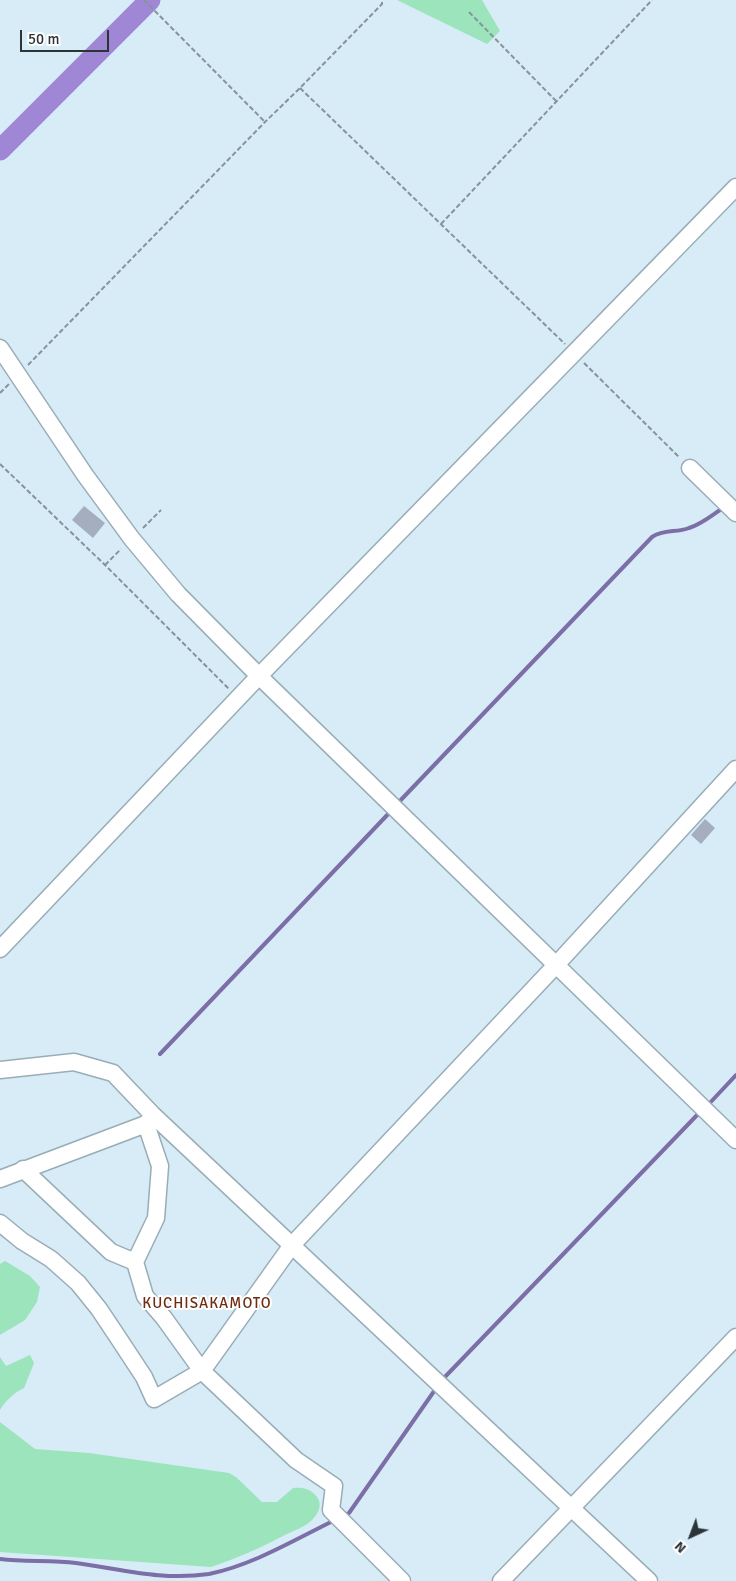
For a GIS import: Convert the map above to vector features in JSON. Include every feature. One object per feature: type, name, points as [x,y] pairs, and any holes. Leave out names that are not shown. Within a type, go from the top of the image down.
[{"type":"street","points":[[0,949],[238,697],[736,187]]},
{"type":"street","points":[[0,348],[85,475],[132,539],[178,594],[259,676],[736,1140]]},
{"type":"street","points":[[690,468],[736,513]]},
{"type":"street","points":[[0,1222],[22,1241],[51,1259],[78,1283],[99,1309],[144,1377],[154,1399],[202,1371],[292,1244],[556,964],[736,769]]},
{"type":"street","points":[[0,1070],[74,1062],[113,1073],[150,1119],[292,1244],[649,1581]]},
{"type":"street","points":[[0,1179],[150,1119]]},
{"type":"street","points":[[150,1119],[160,1166],[156,1218],[135,1262],[145,1296],[164,1318],[202,1371],[296,1460],[334,1486],[331,1510],[402,1581]]},
{"type":"street","points":[[24,1170],[110,1252],[135,1262]]},
{"type":"street","points":[[501,1581],[736,1337]]},
{"type":"path","points":[[144,0],[265,122]]},
{"type":"path","points":[[0,393],[382,4],[382,0]]},
{"type":"path","points":[[441,224],[652,0]]},
{"type":"path","points":[[469,12],[556,102]]},
{"type":"path","points":[[300,88],[690,468]]},
{"type":"path","points":[[0,464],[238,697]]},
{"type":"green space","points":[[397,0],[482,0],[500,31],[487,44]]},
{"type":"green space","points":[[5,1261],[30,1276],[40,1287],[37,1302],[25,1320],[0,1335],[0,1264]]},
{"type":"green space","points":[[30,1355],[34,1363],[24,1388],[10,1397],[0,1410],[0,1357],[6,1366]]},
{"type":"green space","points":[[0,1422],[35,1449],[89,1453],[229,1473],[236,1477],[262,1502],[277,1502],[293,1488],[303,1488],[309,1490],[317,1497],[320,1503],[319,1509],[312,1520],[302,1527],[249,1553],[211,1567],[0,1552]]},
{"type":"building","points":[[84,506],[105,523],[93,538],[72,520]]},
{"type":"building","points":[[705,819],[715,828],[701,844],[691,835]]},
{"type":"waterway","points":[[0,150],[150,0]]},
{"type":"waterway","points":[[397,804],[652,537],[661,533],[694,526],[723,508]]},
{"type":"waterway","points":[[160,1054],[391,811]]},
{"type":"waterway","points":[[707,1106],[736,1075]]},
{"type":"waterway","points":[[441,1381],[700,1112]]},
{"type":"waterway","points":[[343,1516],[349,1513],[437,1387]]},
{"type":"waterway","points":[[0,1559],[76,1563],[158,1575],[191,1576],[209,1574],[241,1565],[289,1544],[335,1520]]},
{"type":"district","name":"KUCHISAKAMOTO","points":[[207,1304]]}]
